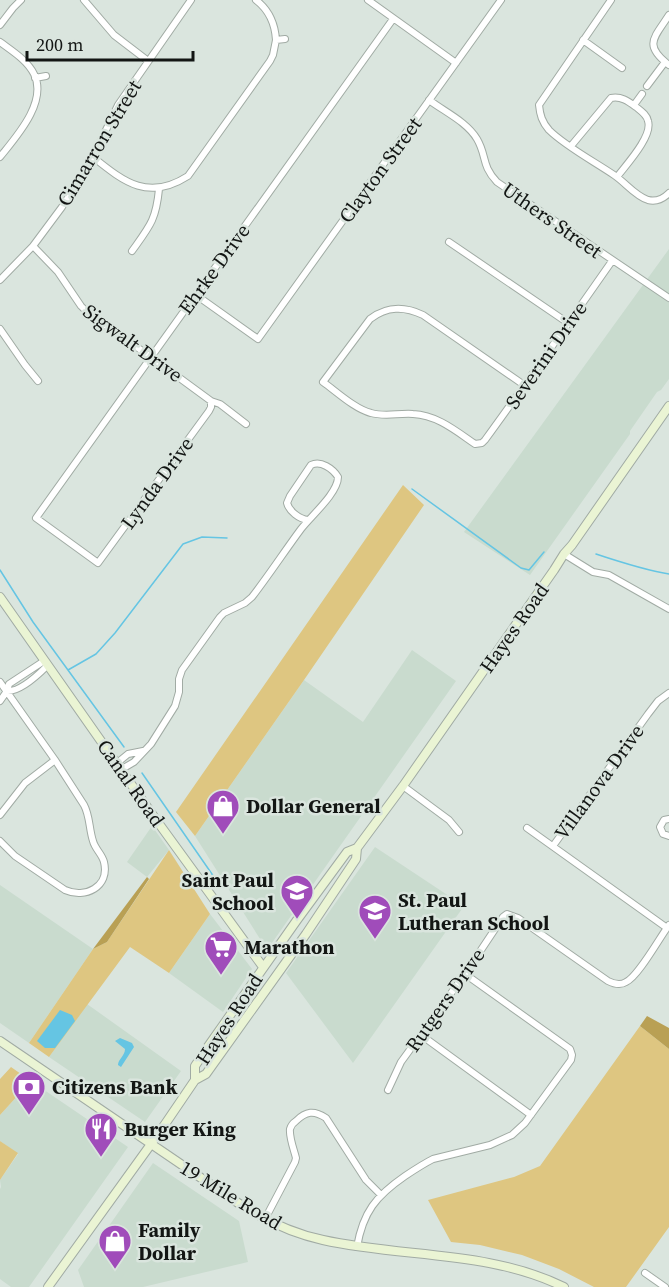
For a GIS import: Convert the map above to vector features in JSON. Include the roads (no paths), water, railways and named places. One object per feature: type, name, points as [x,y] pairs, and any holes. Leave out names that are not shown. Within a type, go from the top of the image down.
[{"type":"street","points":[[0,25],[21,0]]},
{"type":"street","points":[[84,0],[114,35],[148,61]]},
{"type":"street","name":"Cimarron Street","points":[[0,280],[33,246],[62,207],[93,157],[118,105],[191,0]]},
{"type":"street","points":[[93,157],[125,180],[141,186],[159,189],[171,186],[188,176],[273,55],[276,29],[266,7],[256,0]]},
{"type":"street","points":[[368,0],[456,63]]},
{"type":"street","name":"Clayton Street","points":[[196,295],[258,339],[500,0]]},
{"type":"street","points":[[611,0],[539,105],[540,116],[549,130],[617,177],[639,196],[658,200],[669,193]]},
{"type":"street","points":[[647,86],[667,64],[656,54],[653,46],[655,38],[669,15]]},
{"type":"street","name":"Ehrke Drive","points":[[98,563],[36,518],[393,19]]},
{"type":"street","points":[[276,40],[285,39]]},
{"type":"street","points":[[584,41],[622,68]]},
{"type":"street","points":[[0,42],[27,64],[35,78],[37,95],[34,106],[18,135],[0,157]]},
{"type":"street","points":[[35,78],[46,76]]},
{"type":"street","points":[[634,105],[642,94]]},
{"type":"street","points":[[571,146],[611,98],[622,98],[634,105],[645,115],[649,127],[643,141],[617,177]]},
{"type":"street","name":"Uthers Street","points":[[429,100],[473,133],[481,148],[488,171],[497,182],[669,298]]},
{"type":"street","points":[[132,251],[149,228],[155,215],[159,189]]},
{"type":"street","points":[[449,242],[568,323]]},
{"type":"street","name":"Sigwalt Drive","points":[[33,246],[58,272],[81,306],[98,321],[246,424]]},
{"type":"street","name":"Severini Drive","points":[[525,385],[423,315],[398,308],[380,312],[370,319],[324,382],[368,413],[416,414],[430,417],[448,425],[475,444],[483,443],[525,385],[612,261]]},
{"type":"street","points":[[0,328],[38,381]]},
{"type":"street","name":"Lynda Drive","points":[[98,563],[209,411],[211,401]]},
{"type":"street","name":"Hayes Road","points":[[48,1287],[195,1080],[206,1074],[247,1018],[356,859],[357,848],[667,412]]},
{"type":"street","points":[[119,766],[134,762],[154,740],[175,706],[182,670],[224,613],[252,597],[338,482],[336,474],[318,463],[311,465],[287,503],[290,510],[304,520],[308,520]]},
{"type":"street","points":[[564,554],[593,572],[609,575],[669,609]]},
{"type":"street","name":"Canal Road","points":[[0,597],[263,967]]},
{"type":"street","points":[[7,691],[14,692],[39,674],[46,663]]},
{"type":"street","points":[[0,682],[56,760],[87,810],[94,845],[104,862],[101,881],[93,890],[86,893],[77,894],[65,890],[18,858],[0,841]]},
{"type":"street","points":[[0,701],[7,691]]},
{"type":"street","name":"Villanova Drive","points":[[553,846],[648,714],[658,701],[669,693]]},
{"type":"street","points":[[0,815],[25,783],[56,760]]},
{"type":"street","points":[[403,786],[449,820],[459,832]]},
{"type":"street","points":[[669,819],[662,822],[660,827],[663,834],[669,836]]},
{"type":"street","points":[[527,828],[668,926]]},
{"type":"street","name":"Hayes Road","points":[[195,1080],[195,1066],[263,967],[347,852],[357,848]]},
{"type":"street","name":"Rutgers Drive","points":[[388,1090],[401,1062],[507,914],[518,918],[615,984],[629,981],[635,975],[668,926]]},
{"type":"street","points":[[297,920],[306,934]]},
{"type":"street","points":[[357,1247],[365,1217],[390,1186],[433,1159],[490,1145],[519,1130],[569,1065],[572,1054],[570,1049],[465,974]]},
{"type":"street","points":[[236,1006],[240,1014],[247,1018]]},
{"type":"street","points":[[421,1035],[531,1115]]},
{"type":"street","name":"19 Mile Road","points":[[0,1041],[232,1200],[265,1219],[303,1235],[357,1247],[495,1263],[564,1287]]},
{"type":"street","points":[[265,1219],[295,1162],[291,1126],[302,1115],[310,1112],[326,1118],[366,1180],[381,1195]]},
{"type":"street","points":[[645,1273],[665,1287]]},
{"type":"water","points":[[60,1010],[72,1015],[75,1021],[55,1048],[45,1048],[37,1041]]},
{"type":"water","points":[[120,1038],[132,1043],[134,1047],[121,1067],[118,1063],[125,1049],[115,1041]]},
{"type":"waterway","points":[[412,489],[521,568],[529,570],[544,552]]},
{"type":"waterway","points":[[68,670],[96,654],[115,633],[183,544],[202,537],[227,538]]},
{"type":"waterway","points":[[596,554],[669,574]]},
{"type":"waterway","points":[[0,570],[33,622],[124,747]]},
{"type":"waterway","points":[[142,773],[214,877]]},
{"type":"place","name":"Dollar General","points":[[223,835]]},
{"type":"place","name":"Saint Paul School","points":[[297,920]]},
{"type":"place","name":"St. Paul Lutheran School","points":[[375,940]]},
{"type":"place","name":"Marathon","points":[[221,976]]},
{"type":"place","name":"Citizens Bank","points":[[29,1116]]},
{"type":"place","name":"Burger King","points":[[101,1158]]},
{"type":"place","name":"Family Dollar","points":[[115,1270]]}]
